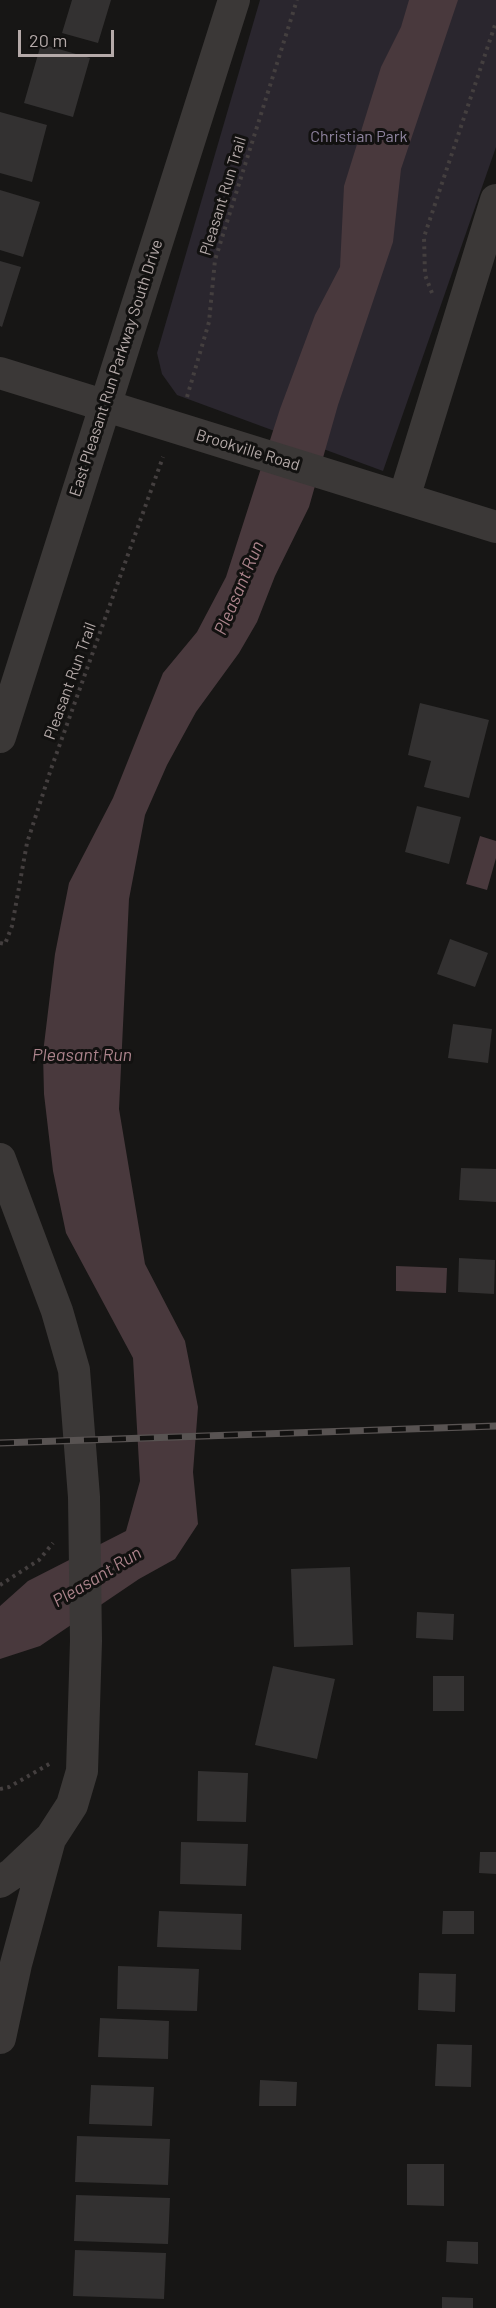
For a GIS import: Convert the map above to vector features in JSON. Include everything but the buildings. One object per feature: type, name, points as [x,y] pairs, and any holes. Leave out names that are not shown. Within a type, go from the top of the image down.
[{"type":"street","name":"East Pleasant Run Parkway South Drive","points":[[0,737],[103,406],[234,0]]},
{"type":"street","points":[[404,498],[496,200]]},
{"type":"street","name":"Brookville Road","points":[[0,373],[103,406],[187,421],[344,480],[496,527]]},
{"type":"street","points":[[0,1159],[68,1343],[74,1370],[84,1497],[86,1641],[82,1771],[72,1805],[50,1839],[0,1882]]},
{"type":"street","points":[[0,2038],[16,1964],[50,1839]]},
{"type":"path","name":"Pleasant Run Trail","points":[[0,944],[5,944],[12,926],[27,843],[51,769],[187,421],[209,322],[215,260],[297,0]]},
{"type":"path","points":[[434,297],[425,275],[424,237],[496,22]]},
{"type":"path","points":[[0,1585],[39,1560],[55,1540]]},
{"type":"path","points":[[0,1789],[9,1787],[59,1758]]},
{"type":"green space","name":"Christian Park","points":[[260,0],[496,0],[496,147],[383,471],[177,395],[162,374],[157,353]]},
{"type":"water","name":"Pleasant Run","points":[[409,0],[458,0],[401,169],[393,242],[338,405],[309,507],[275,576],[257,622],[239,653],[196,712],[167,765],[145,815],[129,899],[119,1109],[145,1264],[185,1341],[198,1407],[193,1472],[198,1524],[175,1559],[139,1579],[40,1646],[0,1659],[0,1606],[28,1581],[126,1531],[140,1481],[133,1358],[66,1233],[53,1171],[44,1094],[43,1053],[55,954],[69,883],[113,798],[163,673],[197,632],[226,577],[280,409],[315,315],[340,267],[344,186],[381,67],[401,27]]},
{"type":"water","points":[[480,836],[496,841],[496,858],[487,890],[466,884]]},
{"type":"water","points":[[396,1266],[447,1268],[446,1293],[396,1291]]},
{"type":"railway","points":[[0,1443],[496,1426]]}]
